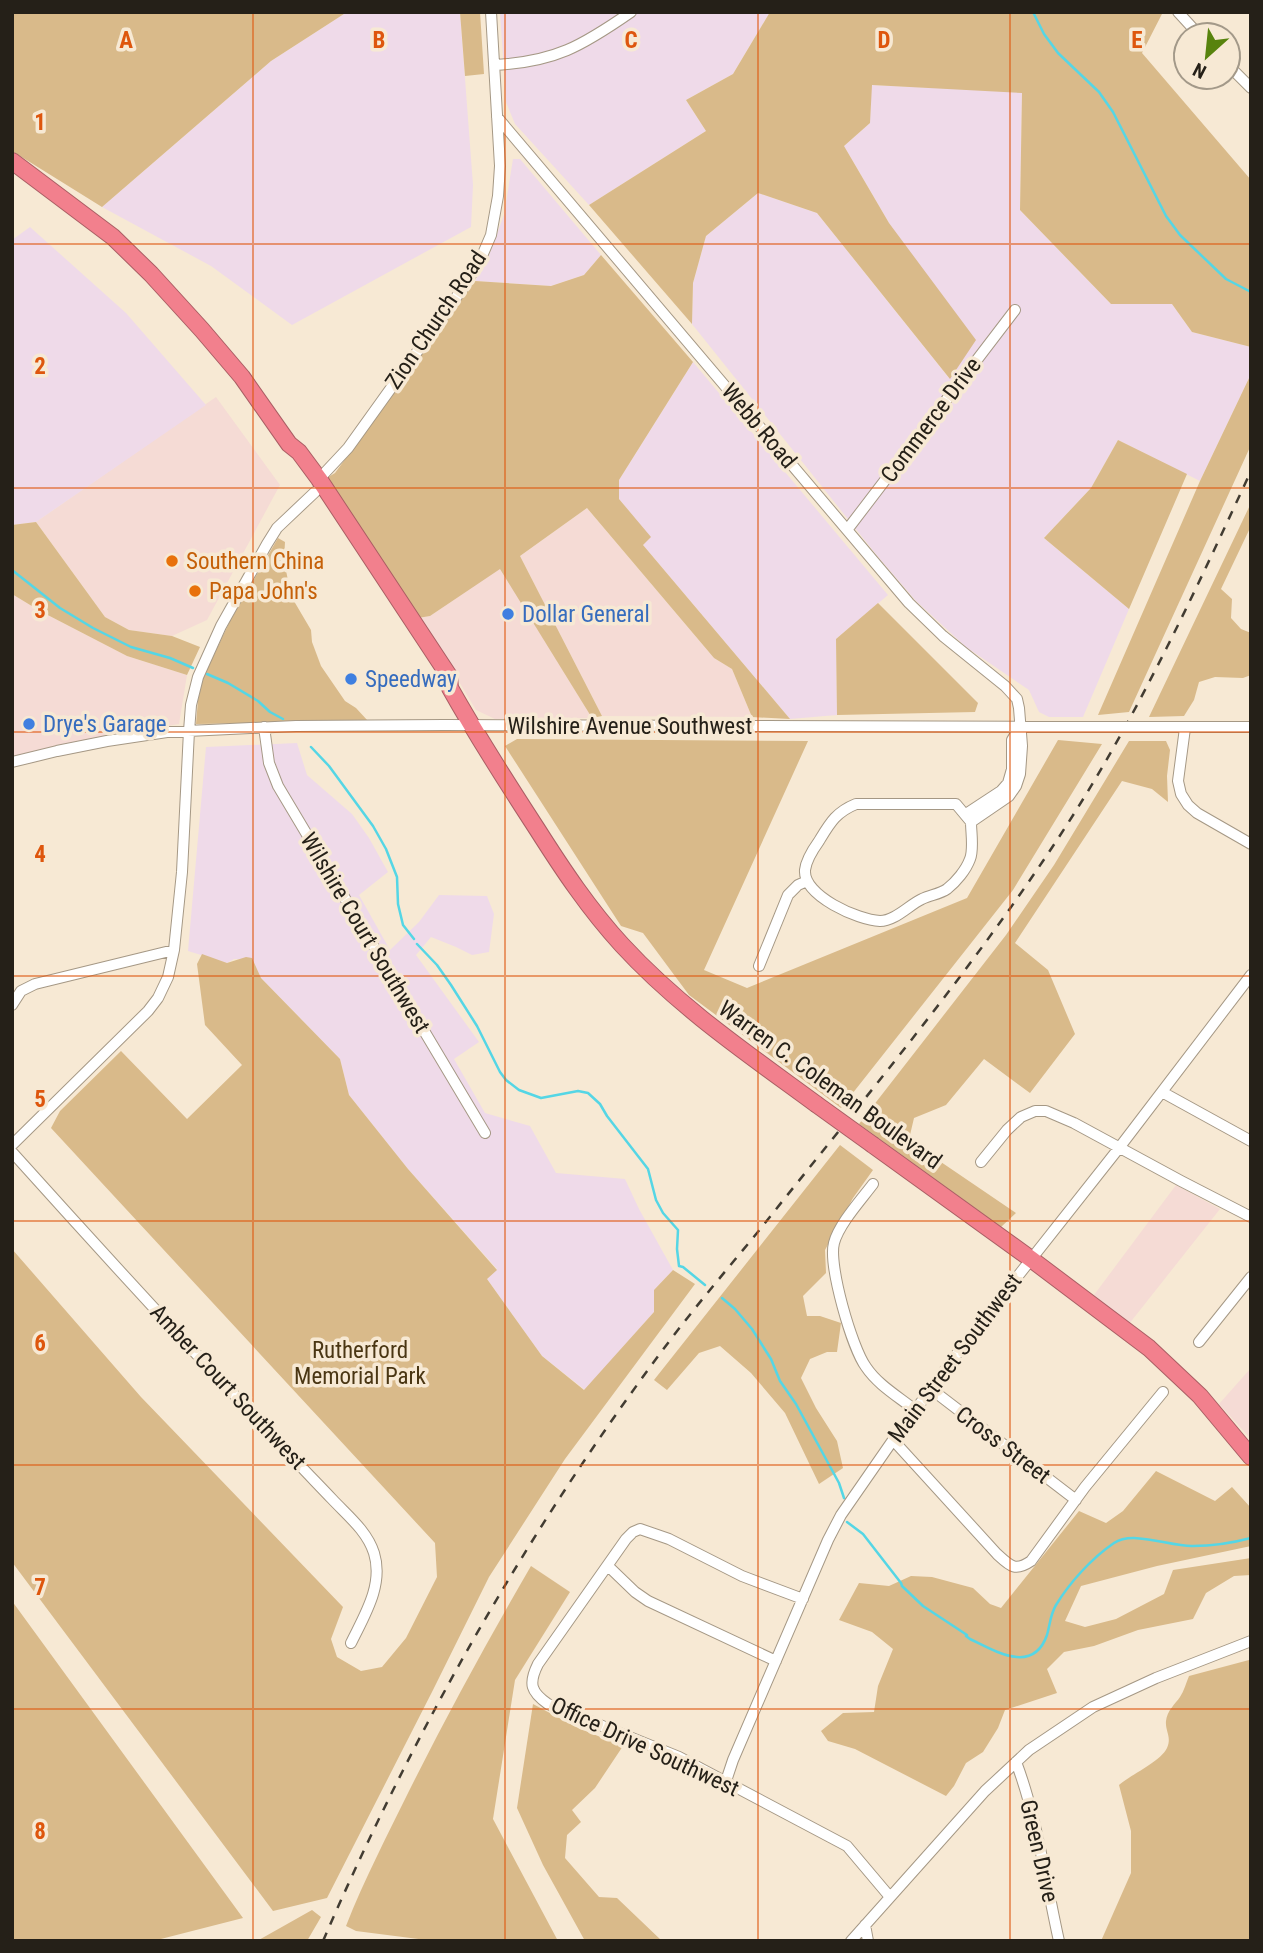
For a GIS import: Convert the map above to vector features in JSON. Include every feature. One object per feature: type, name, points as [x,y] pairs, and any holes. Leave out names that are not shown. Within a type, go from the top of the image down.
[{"type":"highway","name":"Warren C. Coleman Boulevard","points":[[12,161],[113,237],[151,274],[242,377],[289,444],[299,452],[317,486],[440,683],[450,688],[574,886],[622,946],[708,1025],[1149,1348],[1200,1396],[1251,1457]]},
{"type":"street","name":"Zion Church Road","points":[[12,1145],[158,998],[168,977],[174,950],[182,872],[191,705],[198,677],[247,576],[277,528],[348,448],[465,285],[491,236],[500,166],[491,12]]},
{"type":"street","points":[[494,65],[520,64],[564,52],[597,35],[631,12]]},
{"type":"street","name":"Webb Road","points":[[497,117],[909,603],[1017,699],[1022,746],[1020,774],[1016,786],[1009,796],[969,818]]},
{"type":"street","name":"Commerce Drive","points":[[847,530],[1015,310]]},
{"type":"street","name":"Wilshire Avenue Southwest","points":[[12,762],[111,740],[189,731],[264,727],[1251,727]]},
{"type":"street","name":"Wilshire Court Southwest","points":[[264,727],[269,763],[289,807],[485,1133]]},
{"type":"street","points":[[1185,727],[1178,781],[1181,794],[1197,813],[1251,844]]},
{"type":"street","points":[[856,804],[956,804],[969,818],[971,858],[961,874],[946,890],[882,921],[868,919],[832,905],[817,894],[807,881],[805,869],[815,847],[833,819],[843,809],[856,804]]},
{"type":"street","points":[[759,966],[788,895],[798,885],[807,881]]},
{"type":"street","points":[[12,1004],[21,991],[35,984],[174,950]]},
{"type":"street","name":"Main Street Southwest","points":[[726,1781],[828,1539],[841,1515],[930,1389],[1163,1092],[1251,975]]},
{"type":"street","points":[[1163,1092],[1251,1141]]},
{"type":"street","points":[[981,1162],[1021,1117],[1035,1111],[1046,1111],[1251,1217]]},
{"type":"street","name":"Amber Court Southwest","points":[[12,1152],[369,1541],[375,1554],[376,1585],[351,1643]]},
{"type":"street","points":[[873,1184],[835,1239],[833,1253],[836,1271],[861,1360],[882,1384],[915,1410]]},
{"type":"street","points":[[1199,1342],[1251,1276]]},
{"type":"street","name":"Cross Street","points":[[930,1389],[1076,1500]]},
{"type":"street","points":[[893,1440],[997,1554],[1015,1567],[1024,1566],[1031,1561],[1163,1392]]},
{"type":"street","name":"Office Drive Southwest","points":[[803,1599],[742,1576],[669,1539],[640,1528],[626,1539],[538,1664],[531,1682],[534,1690],[548,1704],[679,1757],[847,1846],[890,1897]]},
{"type":"street","points":[[608,1566],[648,1601],[776,1661]]},
{"type":"street","points":[[851,1941],[985,1791],[1048,1736],[1093,1707],[1156,1678],[1251,1641]]},
{"type":"street","name":"Green Drive","points":[[1016,1762],[1034,1825],[1059,1941]]},
{"type":"street","points":[[865,1926],[868,1941]]},
{"type":"shaded area","points":[[347,12],[460,12],[473,185],[471,227],[292,325],[211,266],[102,207],[271,61]]},
{"type":"shaded area","points":[[500,12],[770,12],[733,74],[686,100],[706,131],[589,205],[515,124],[506,102]]},
{"type":"shaded area","points":[[871,85],[1022,92],[1020,210],[1111,304],[1172,304],[1192,332],[1251,347],[1251,374],[1200,481],[1118,440],[1091,488],[1044,538],[1129,609],[1083,717],[1049,717],[1039,712],[1029,690],[966,647],[916,601],[692,324],[693,283],[706,236],[758,193],[817,213],[949,378],[889,223],[844,146],[870,123]]},
{"type":"shaded area","points":[[513,159],[520,159],[601,255],[584,275],[551,286],[475,281],[488,258],[504,215]]},
{"type":"shaded area","points":[[30,227],[126,313],[206,405],[36,522],[12,525],[12,240]]},
{"type":"shaded area","points":[[693,362],[888,595],[836,639],[837,715],[790,719],[643,545],[650,537],[619,499],[619,480]]},
{"type":"shaded area","points":[[216,397],[280,485],[207,620],[172,636],[129,630],[105,617],[36,522]]},
{"type":"shaded area","points":[[587,508],[714,658],[732,669],[752,717],[602,716],[520,556]]},
{"type":"shaded area","points":[[500,568],[592,718],[495,719],[476,710],[418,618],[430,616]]},
{"type":"shaded area","points":[[12,594],[127,656],[187,675],[179,724],[90,739],[12,757]]},
{"type":"shaded area","points":[[297,743],[307,775],[352,814],[388,872],[359,895],[390,950],[419,922],[439,895],[487,896],[494,914],[489,952],[472,955],[431,937],[416,955],[479,1042],[454,1059],[485,1113],[530,1126],[556,1173],[625,1179],[673,1270],[654,1290],[654,1312],[585,1390],[542,1356],[487,1279],[497,1269],[408,1169],[349,1095],[340,1059],[261,978],[252,959],[234,959],[227,963],[188,951],[206,747]]},
{"type":"shaded area","points":[[1176,1185],[1220,1209],[1129,1324],[1094,1295]]},
{"type":"shaded area","points":[[1251,1368],[1251,1438],[1250,1438],[1219,1404]]},
{"type":"green space","points":[[12,12],[347,12],[271,61],[102,207],[12,151]]},
{"type":"green space","points":[[460,12],[480,12],[484,74],[465,76]]},
{"type":"green space","points":[[770,12],[1163,12],[1142,53],[1251,180],[1251,347],[1192,332],[1172,304],[1111,304],[1020,210],[1022,93],[872,85],[870,123],[844,146],[889,223],[976,340],[950,379],[817,213],[758,193],[706,236],[693,283],[692,324],[589,205],[706,131],[686,100],[733,74]]},
{"type":"green space","points":[[601,255],[693,362],[619,480],[619,499],[651,537],[643,545],[790,719],[752,717],[732,669],[714,658],[587,508],[520,556],[602,716],[592,718],[500,569],[430,616],[418,618],[325,479],[335,473],[475,281],[551,286],[584,275]]},
{"type":"green space","points":[[1251,374],[1251,445],[1129,712],[1098,715],[1200,481]]},
{"type":"green space","points":[[1118,440],[1187,474],[1129,609],[1044,538],[1091,488]]},
{"type":"green space","points":[[1251,503],[1251,526],[1221,589],[1232,599],[1231,618],[1241,629],[1251,633],[1251,675],[1243,678],[1215,677],[1199,682],[1194,700],[1184,716],[1149,717]]},
{"type":"green space","points":[[36,522],[105,617],[129,630],[172,636],[200,647],[187,675],[127,656],[12,594],[12,525]]},
{"type":"green space","points":[[278,538],[285,542],[284,560],[291,596],[311,630],[312,642],[321,666],[345,701],[368,721],[196,724],[203,678],[230,621]]},
{"type":"green space","points":[[878,603],[978,703],[975,712],[837,715],[836,639]]},
{"type":"green space","points":[[517,739],[808,741],[704,970],[747,988],[967,898],[1058,740],[1102,744],[1013,890],[841,1108],[689,995],[643,933],[621,926],[505,746]]},
{"type":"green space","points":[[1129,741],[1166,741],[1170,750],[1168,802],[1152,789],[1122,781],[1015,943],[1048,970],[1075,1034],[1030,1093],[984,1059],[946,1105],[914,1118],[910,1135],[938,1160],[1016,1213],[1001,1227],[859,1124],[1006,935],[1054,865]]},
{"type":"green space","name":"Rutherford Memorial Park","points":[[202,954],[227,963],[246,957],[252,958],[261,978],[340,1059],[349,1095],[408,1169],[497,1270],[487,1279],[542,1356],[584,1390],[654,1312],[654,1290],[673,1270],[695,1284],[565,1459],[489,1577],[327,1898],[273,1911],[12,1562],[12,1249],[141,1397],[343,1607],[331,1639],[337,1657],[361,1671],[382,1667],[406,1638],[437,1577],[435,1543],[51,1128],[60,1111],[121,1051],[187,1119],[242,1065],[205,1025],[197,964]]},
{"type":"green space","points":[[840,1145],[873,1170],[853,1198],[825,1250],[826,1273],[803,1296],[807,1316],[820,1316],[841,1323],[837,1352],[827,1352],[810,1359],[801,1378],[837,1441],[843,1468],[819,1484],[785,1413],[751,1373],[720,1346],[699,1353],[667,1390],[654,1380]]},
{"type":"green space","points":[[1156,1471],[1215,1501],[1232,1487],[1251,1508],[1251,1546],[1081,1586],[1065,1621],[1085,1627],[1116,1619],[1164,1594],[1173,1570],[1251,1558],[1251,1575],[1234,1576],[1206,1593],[1193,1619],[1138,1630],[1094,1646],[1064,1652],[1047,1669],[1057,1693],[1005,1710],[998,1728],[983,1752],[966,1763],[946,1796],[855,1749],[828,1741],[821,1731],[843,1713],[874,1712],[878,1686],[893,1649],[872,1632],[839,1620],[859,1583],[889,1586],[911,1576],[932,1577],[973,1588],[990,1604],[1001,1608],[1079,1511],[1106,1523],[1123,1511]]},
{"type":"green space","points":[[531,1566],[570,1592],[515,1680],[493,1819],[558,1941],[434,1941],[356,1931],[346,1926],[376,1858],[453,1706]]},
{"type":"green space","points":[[12,1601],[243,1918],[153,1941],[12,1941]]},
{"type":"green space","points":[[1249,1660],[1251,1941],[1101,1941],[1131,1873],[1131,1831],[1119,1785],[1152,1763],[1167,1748],[1167,1717],[1189,1676]]},
{"type":"green space","points":[[533,1704],[578,1728],[623,1746],[595,1788],[572,1810],[581,1822],[567,1835],[565,1858],[599,1897],[617,1898],[662,1941],[585,1941],[543,1865],[517,1808]]},
{"type":"green space","points":[[312,1910],[321,1917],[307,1941],[257,1941]]},
{"type":"waterway","points":[[1033,12],[1058,53],[1099,92],[1113,112],[1166,216],[1180,235],[1226,279],[1251,292]]},
{"type":"waterway","points":[[12,570],[60,608],[93,628],[131,647],[193,668]]},
{"type":"waterway","points":[[207,674],[228,683],[283,719]]},
{"type":"waterway","points":[[311,747],[329,766],[373,826],[386,849],[397,877],[398,904],[403,925],[414,939]]},
{"type":"waterway","points":[[417,944],[451,985],[506,1080],[519,1090],[541,1098],[578,1091],[588,1093],[600,1104],[648,1169],[656,1200],[678,1230],[679,1266],[705,1285]]},
{"type":"waterway","points":[[722,1298],[752,1329],[771,1359],[780,1381],[796,1404],[839,1483],[844,1498]]},
{"type":"waterway","points":[[847,1522],[863,1534],[902,1586],[923,1606],[970,1639],[1002,1654],[1023,1657],[1033,1654],[1041,1647],[1054,1609],[1068,1588],[1090,1563],[1114,1543],[1131,1538],[1200,1546],[1251,1538]]},
{"type":"railway","points":[[323,1941],[397,1782],[480,1627],[526,1552],[622,1406],[674,1335],[910,1041],[1021,894],[1083,799],[1136,707],[1184,614],[1251,471]]},
{"type":"place","name":"Southern China","points":[[172,561]]},
{"type":"place","name":"Papa John's","points":[[195,591]]},
{"type":"place","name":"Dollar General","points":[[508,614]]},
{"type":"place","name":"Speedway","points":[[351,679]]},
{"type":"place","name":"Drye's Garage","points":[[29,724]]}]
